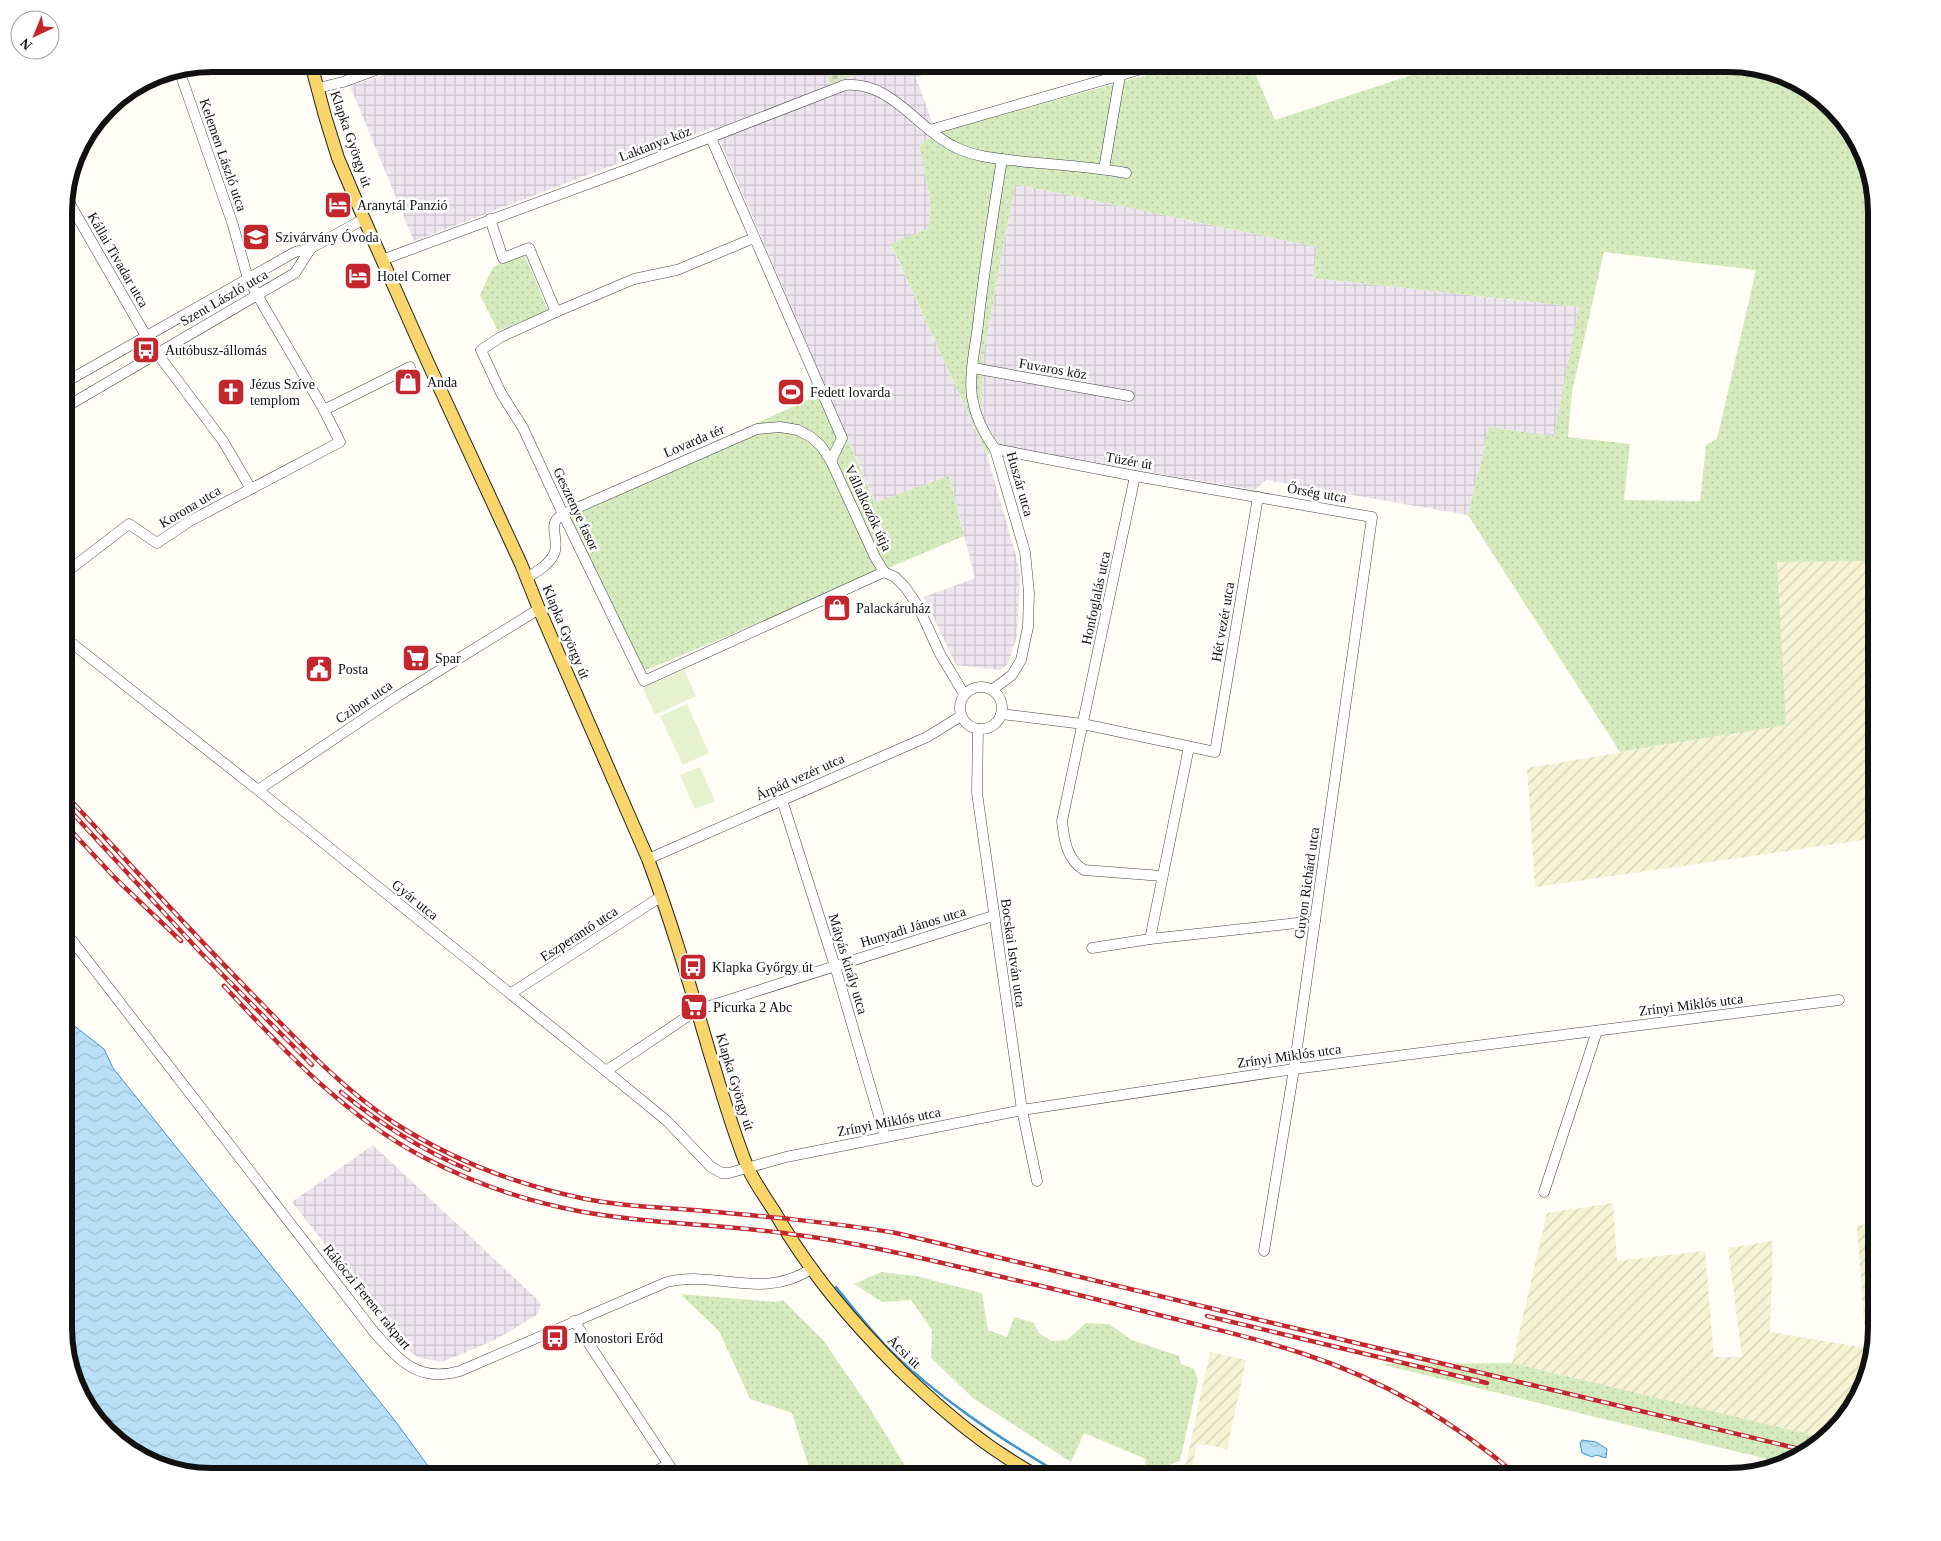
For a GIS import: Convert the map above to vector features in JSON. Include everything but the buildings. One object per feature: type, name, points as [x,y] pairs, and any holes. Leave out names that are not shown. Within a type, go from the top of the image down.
[{"type":"main road","name":"Klapka György út","points":[[313,72],[338,158],[382,260],[527,578],[648,859],[662,896],[730,1119],[748,1168],[778,1218]]},
{"type":"main road","name":"Ácsi út","points":[[778,1218],[811,1269],[863,1334],[973,1436],[1022,1468]]},
{"type":"street","points":[[318,88],[343,82],[370,72]]},
{"type":"street","points":[[930,130],[1112,72]]},
{"type":"street","points":[[1104,169],[1120,72]]},
{"type":"street","name":"Kelemen László utca","points":[[181,76],[233,225],[248,278],[324,410],[340,442]]},
{"type":"street","name":"Laktanya köz","points":[[382,260],[711,138],[845,85],[854,84],[884,95],[906,108],[930,130],[952,146],[970,154],[1126,173]]},
{"type":"street","name":"Vállalkozók útja","points":[[711,138],[842,438],[831,461],[864,536],[884,572],[895,577],[905,587],[918,606],[940,654],[964,694]]},
{"type":"street","name":"Huszár utca","points":[[992,690],[1012,675],[1021,660],[1028,627],[1029,593],[1025,552],[995,449],[986,436],[976,413],[972,397],[973,368],[984,271],[1002,159]]},
{"type":"street","name":"Kállai Tivadar utca","points":[[73,209],[146,336]]},
{"type":"street","name":"Szent László utca","points":[[73,378],[295,252],[311,248],[364,219]]},
{"type":"street","points":[[490,219],[503,258],[529,248],[556,312],[634,279],[676,270],[754,238]]},
{"type":"street","name":"Szent László utca","points":[[73,403],[294,273],[311,248]]},
{"type":"street","name":"Gesztenye fasor","points":[[556,312],[501,338],[481,350],[501,393],[523,428],[644,681],[884,572]]},
{"type":"street","points":[[157,353],[223,440],[250,489]]},
{"type":"street","points":[[324,410],[410,367]]},
{"type":"street","name":"Fuvaros köz","points":[[973,368],[1130,396]]},
{"type":"street","name":"Lovarda tér","points":[[563,514],[757,429],[780,427],[798,430],[811,437],[821,446],[831,461]]},
{"type":"street","name":"Korona utca","points":[[73,567],[128,524],[158,543],[190,521],[340,442]]},
{"type":"street","name":"Tüzér út","points":[[995,449],[1258,497]]},
{"type":"street","name":"Honfoglalás utca","points":[[1135,476],[1062,821],[1064,842],[1072,859],[1084,870],[1162,876]]},
{"type":"street","name":"Őrség utca","points":[[1258,497],[1372,517]]},
{"type":"street","name":"Hét vezér utca","points":[[1189,747],[1215,752],[1258,497]]},
{"type":"street","points":[[527,578],[548,563],[553,556],[556,544],[554,524],[557,517],[563,514]]},
{"type":"street","name":"Guyon Richárd utca","points":[[1264,1251],[1294,1069],[1372,517]]},
{"type":"street","name":"Czibor utca","points":[[258,790],[398,696],[539,609]]},
{"type":"street","name":"Gyár utca","points":[[73,644],[258,790],[606,1071],[667,1121],[716,1171],[729,1173],[748,1168]]},
{"type":"street","points":[[983,687],[992,690],[1001,701],[1001,714],[992,726],[978,729],[971,727],[961,716],[959,708],[964,694],[974,688],[983,687]]},
{"type":"street","points":[[1001,714],[1084,724],[1189,747],[1150,939]]},
{"type":"street","name":"Árpád vezér utca","points":[[648,859],[927,736],[961,716]]},
{"type":"street","name":"Bocskai István utca","points":[[978,729],[977,793],[1022,1110],[1036,1181]]},
{"type":"street","name":"Mátyás király utca","points":[[782,800],[835,966],[885,1137]]},
{"type":"street","name":"Eszperantó utca","points":[[510,994],[662,896]]},
{"type":"street","name":"Hunyadi János utca","points":[[606,1071],[697,1010],[993,916]]},
{"type":"street","points":[[1092,948],[1150,939],[1315,921]]},
{"type":"street","name":"Rákóczi Ferenc rakpart","points":[[73,942],[374,1332],[399,1359],[412,1368],[426,1374],[452,1373],[678,1279],[761,1285],[787,1281],[811,1269]]},
{"type":"street","name":"Zrínyi Miklós utca","points":[[748,1168],[786,1157],[1022,1110],[1294,1069],[1839,1000]]},
{"type":"street","points":[[1544,1192],[1597,1031]]},
{"type":"street","points":[[574,1322],[671,1468]]},
{"type":"street","points":[[662,1468],[668,1464]]},
{"type":"shaded area","points":[[393,72],[826,72],[830,84],[864,72],[931,72],[916,77],[936,133],[919,146],[930,198],[929,228],[891,245],[987,455],[1017,559],[1020,576],[1017,636],[1008,664],[1001,670],[956,665],[924,597],[975,578],[949,476],[876,504],[714,127],[414,241],[350,86]]},
{"type":"shaded area","points":[[1015,184],[1318,247],[1313,278],[1580,307],[1554,437],[1489,427],[1468,515],[1266,480],[1255,490],[1002,447],[981,419],[983,357]]},
{"type":"shaded area","points":[[1868,561],[1868,839],[1535,887],[1527,768],[1785,725],[1777,562]]},
{"type":"shaded area","points":[[373,1145],[541,1303],[538,1314],[495,1340],[442,1362],[417,1357],[407,1349],[292,1202]]},
{"type":"shaded area","points":[[1613,1203],[1617,1261],[1705,1251],[1714,1357],[1742,1357],[1728,1248],[1773,1241],[1770,1332],[1866,1348],[1857,1226],[1868,1224],[1867,1347],[1864,1365],[1850,1399],[1834,1421],[1818,1436],[1512,1363],[1547,1213]]},
{"type":"shaded area","points":[[1210,1352],[1246,1360],[1227,1449],[1197,1443],[1192,1468],[1185,1468]]},
{"type":"green space","points":[[826,72],[864,72],[830,84]]},
{"type":"green space","points":[[1158,72],[1254,72],[1275,120],[1421,72],[1729,72],[1774,80],[1799,91],[1814,101],[1834,120],[1845,135],[1854,150],[1866,185],[1868,212],[1868,561],[1777,562],[1786,725],[1620,752],[1468,515],[1489,427],[1554,436],[1579,307],[1313,278],[1317,247],[1015,184],[983,357],[981,419],[1002,447],[987,455],[891,244],[929,228],[930,198],[919,146],[936,133]],"holes":[[[1604,252],[1756,270],[1717,439],[1706,445],[1700,501],[1624,500],[1630,444],[1568,437],[1572,392]]]},
{"type":"green space","points":[[525,255],[548,311],[498,331],[480,295],[493,267]]},
{"type":"green space","points":[[827,391],[875,503],[949,476],[964,536],[644,671],[567,510]]},
{"type":"green space","points":[[684,670],[696,696],[655,715],[643,688]]},
{"type":"green space","points":[[687,704],[709,753],[683,765],[660,716]]},
{"type":"green space","points":[[700,767],[715,801],[695,809],[680,775]]},
{"type":"green space","points":[[881,1272],[916,1276],[982,1293],[988,1330],[1007,1337],[1014,1317],[1034,1323],[1039,1333],[1051,1341],[1067,1340],[1086,1323],[1109,1324],[1132,1340],[1179,1356],[1181,1364],[1194,1369],[1198,1380],[1180,1461],[1159,1468],[1145,1468],[1146,1459],[1084,1433],[1071,1462],[974,1399],[931,1358],[932,1330],[911,1300],[882,1302],[854,1284]]},
{"type":"green space","points":[[680,1294],[776,1302],[783,1300],[823,1340],[867,1404],[906,1468],[809,1468],[792,1413],[750,1399],[719,1331]]},
{"type":"green space","points":[[1512,1363],[1818,1436],[1791,1454],[1774,1461],[1380,1364]]},
{"type":"water","points":[[73,1025],[104,1049],[113,1068],[396,1422],[429,1468],[212,1468],[185,1466],[167,1461],[142,1450],[120,1434],[101,1414],[87,1391],[80,1374],[73,1338]]},
{"type":"water","points":[[1582,1440],[1596,1442],[1607,1449],[1606,1458],[1596,1455],[1592,1457],[1582,1453],[1580,1443]]},
{"type":"waterway","points":[[836,1287],[885,1345],[924,1381],[967,1414],[1050,1468]]},
{"type":"railway","points":[[73,803],[236,977],[340,1081],[393,1122],[437,1148],[507,1178],[556,1192],[609,1203],[795,1220],[896,1233],[1799,1449]]},
{"type":"railway","points":[[73,814],[202,954],[312,1065]]},
{"type":"railway","points":[[73,833],[116,879],[181,941]]},
{"type":"railway","points":[[224,986],[316,1080],[367,1122],[394,1141],[423,1157],[479,1182],[538,1202],[578,1211],[631,1219],[790,1234],[880,1249],[1068,1292],[1275,1345],[1334,1365],[1391,1390],[1444,1421],[1508,1468]]},
{"type":"railway","points":[[341,1092],[402,1136],[469,1170]]},
{"type":"railway","points":[[1207,1316],[1487,1383]]},
{"type":"place","name":"Aranytál Panzió","points":[[338,205]]},
{"type":"place","name":"Szivárvány Óvoda","points":[[256,237]]},
{"type":"place","name":"Hotel Corner","points":[[358,276]]},
{"type":"place","name":"Autóbusz-állomás","points":[[146,350]]},
{"type":"place","name":"Anda","points":[[408,382]]},
{"type":"place","name":"Jézus Szíve templom","points":[[231,392]]},
{"type":"place","name":"Fedett lovarda","points":[[791,392]]},
{"type":"place","name":"Palackáruház","points":[[837,608]]},
{"type":"place","name":"Spar","points":[[416,658]]},
{"type":"place","name":"Posta","points":[[319,669]]},
{"type":"place","name":"Klapka Győrgy út","points":[[693,967]]},
{"type":"place","name":"Picurka 2 Abc","points":[[694,1007]]},
{"type":"place","name":"Monostori Erőd","points":[[555,1338]]}]
